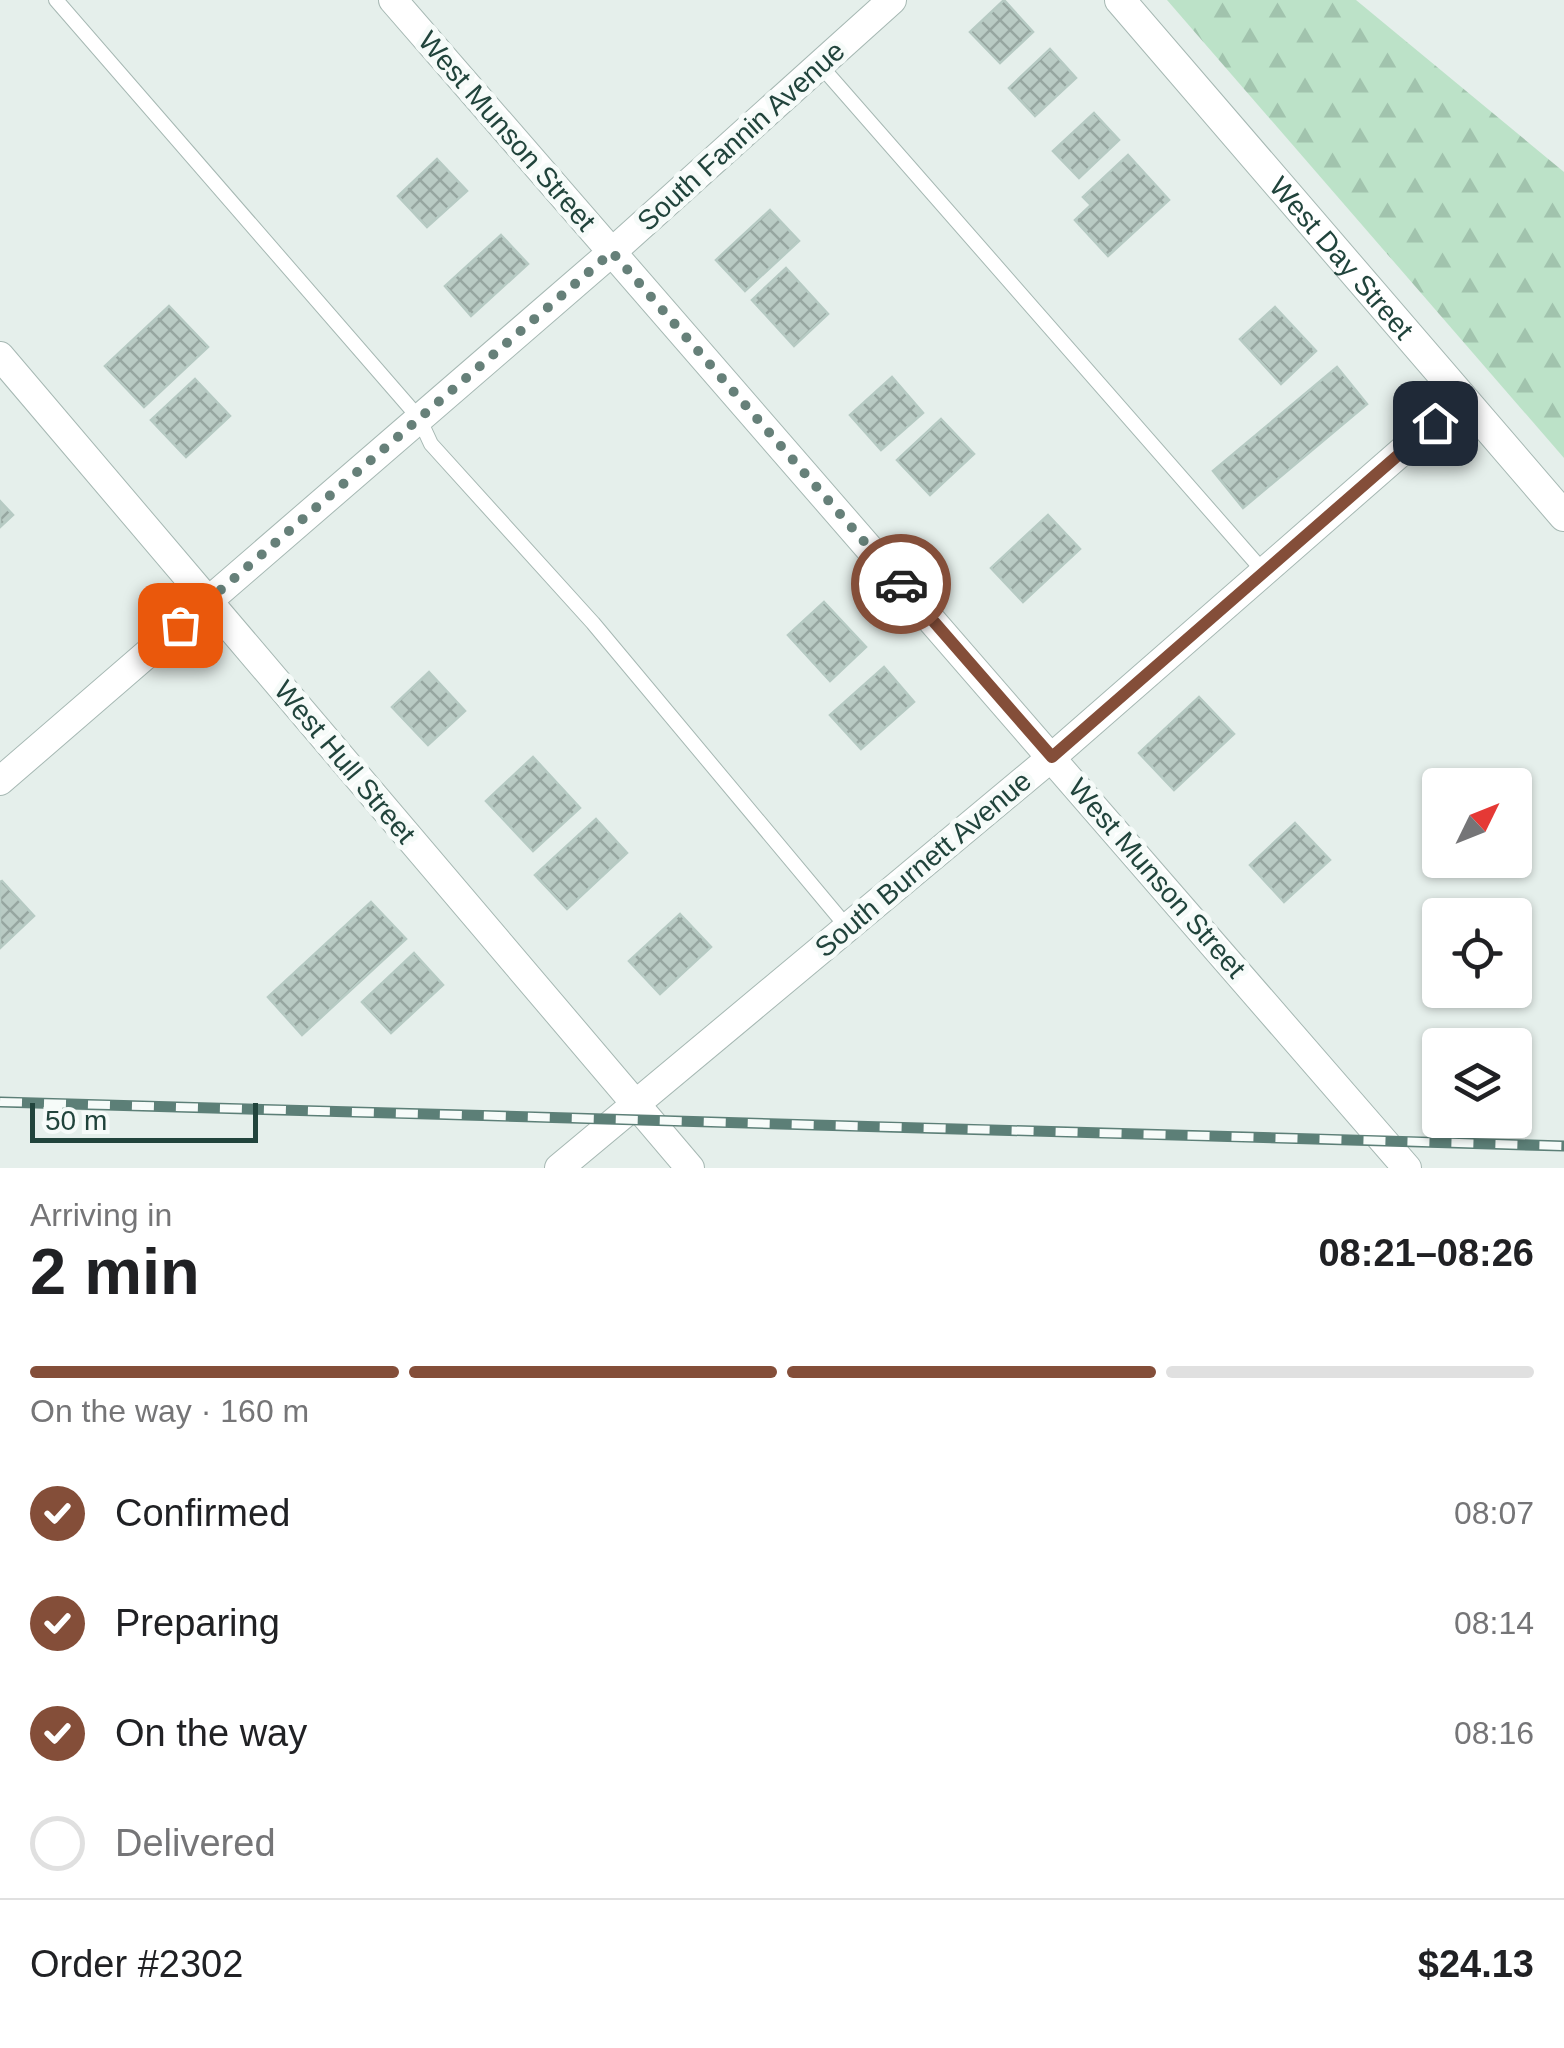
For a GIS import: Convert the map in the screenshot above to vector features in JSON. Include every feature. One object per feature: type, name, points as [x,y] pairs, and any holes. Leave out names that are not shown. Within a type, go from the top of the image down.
[{"type":"street","name":"West Munson Street","points":[[393,0],[1407,1168]]},
{"type":"street","name":"South Fannin Avenue","points":[[2,776],[612,252],[892,0]]},
{"type":"street","name":"West Day Street","points":[[1120,0],[1564,516]]},
{"type":"street","name":"West Hull Street","points":[[0,356],[690,1168]]},
{"type":"street","name":"South Burnett Avenue","points":[[559,1168],[1052,757],[1464,398]]},
{"type":"lane","points":[[56,0],[419,418],[431,444],[593,623],[847,927]]},
{"type":"lane","points":[[820,65],[1264,572]]},
{"type":"green space","points":[[1167,0],[1356,0],[1564,172],[1564,458]]},
{"type":"building","points":[[1004,0],[1033,32],[1000,63],[970,32]]},
{"type":"building","points":[[1050,49],[1076,78],[1035,116],[1009,88]]},
{"type":"building","points":[[1094,113],[1119,140],[1079,178],[1053,151]]},
{"type":"building","points":[[1128,155],[1169,200],[1108,256],[1075,220],[1091,205],[1083,197]]},
{"type":"building","points":[[437,159],[467,191],[427,227],[398,196]]},
{"type":"building","points":[[770,210],[799,241],[745,291],[716,260]]},
{"type":"building","points":[[501,235],[528,264],[471,316],[445,286]]},
{"type":"building","points":[[786,268],[828,314],[794,346],[752,300]]},
{"type":"building","points":[[169,306],[208,347],[144,407],[105,366]]},
{"type":"building","points":[[1275,307],[1316,351],[1281,384],[1240,339]]},
{"type":"building","points":[[1337,367],[1367,404],[1243,508],[1213,471]]},
{"type":"building","points":[[892,377],[923,413],[881,450],[850,415]]},
{"type":"building","points":[[195,379],[230,416],[186,457],[151,420]]},
{"type":"building","points":[[941,419],[974,454],[930,495],[897,460]]},
{"type":"building","points":[[0,501],[13,515],[0,527]]},
{"type":"building","points":[[1048,515],[1080,549],[1023,602],[991,568]]},
{"type":"building","points":[[824,602],[866,647],[830,681],[788,635]]},
{"type":"building","points":[[884,667],[914,702],[861,749],[830,715]]},
{"type":"building","points":[[429,672],[465,711],[428,745],[392,707]]},
{"type":"building","points":[[1199,697],[1234,734],[1174,790],[1139,753]]},
{"type":"building","points":[[533,757],[580,808],[533,851],[486,801]]},
{"type":"building","points":[[596,819],[627,853],[567,909],[535,875]]},
{"type":"building","points":[[1295,823],[1330,860],[1284,902],[1250,865]]},
{"type":"building","points":[[0,882],[34,916],[0,948]]},
{"type":"building","points":[[371,902],[406,939],[302,1035],[268,997]]},
{"type":"building","points":[[680,914],[711,947],[660,994],[629,961]]},
{"type":"building","points":[[414,953],[443,985],[391,1033],[362,1002]]},
{"type":"railway","points":[[0,1102],[1564,1146]]},
{"type":"way so far","points":[[180,625],[612,252],[901,584]]},
{"type":"route","points":[[901,584],[1052,757],[1435,423]]}]
